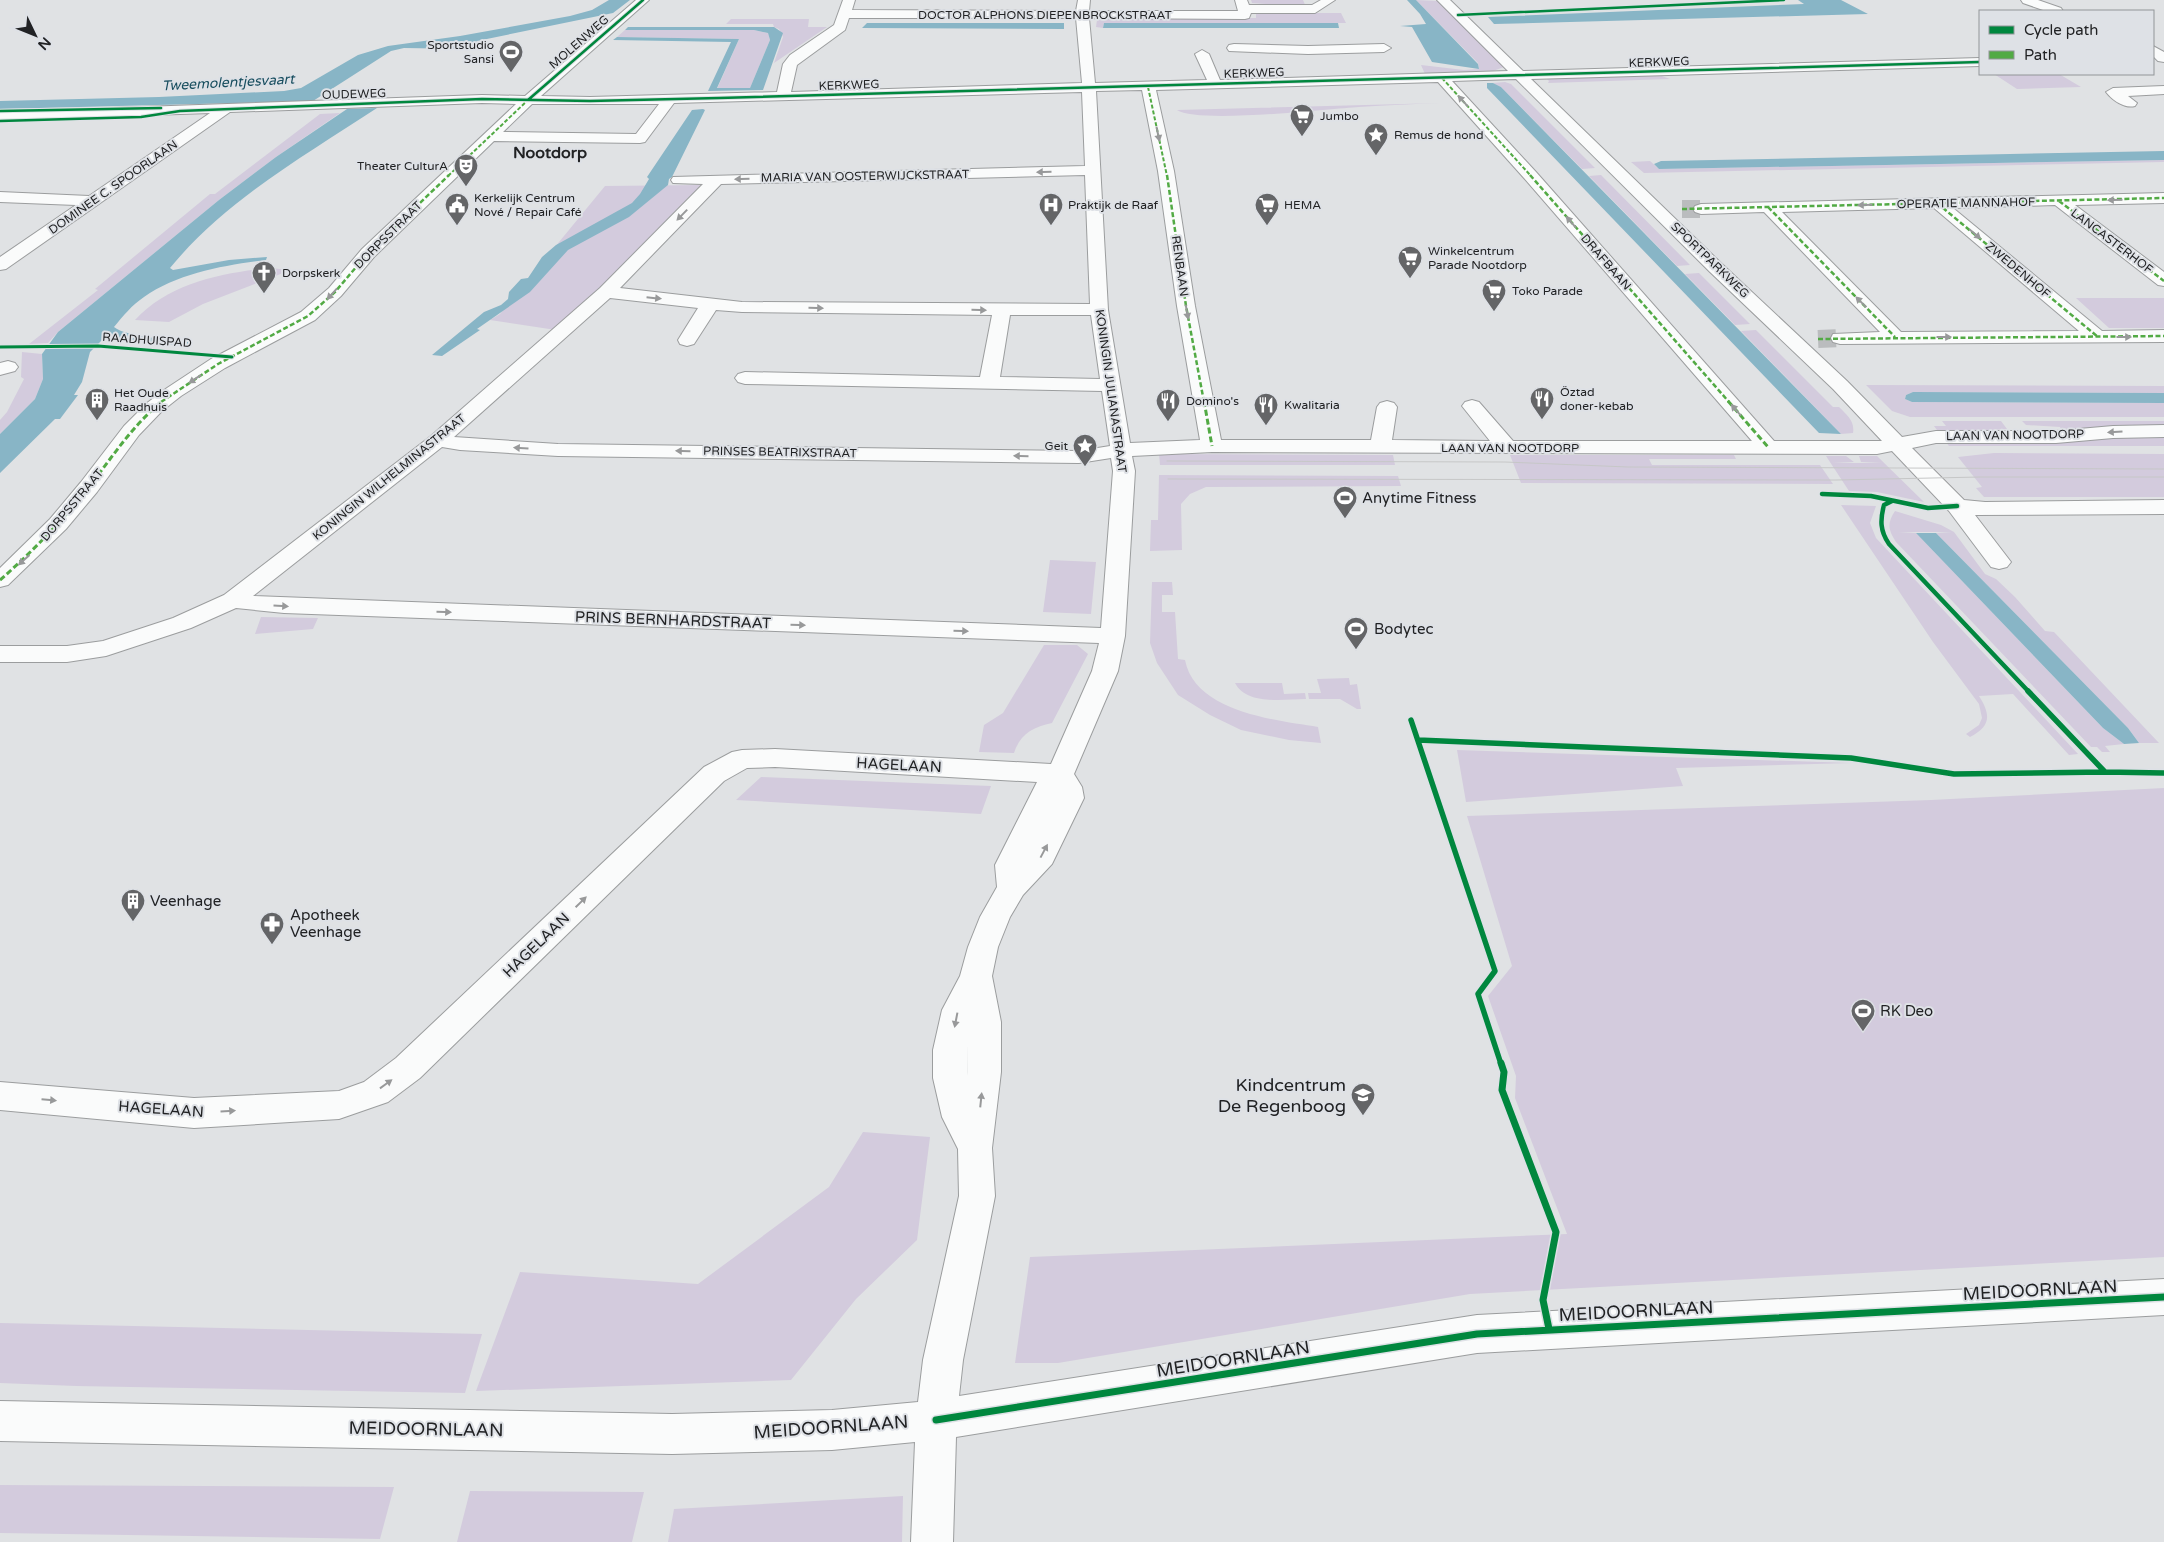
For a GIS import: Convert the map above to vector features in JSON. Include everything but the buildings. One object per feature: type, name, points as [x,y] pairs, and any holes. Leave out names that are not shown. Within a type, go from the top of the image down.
[{"type":"street","name":"MOLENWEG","points":[[528,100],[643,0]]},
{"type":"street","points":[[783,96],[790,64],[795,58],[840,27],[849,0]]},
{"type":"street","name":"KONINGIN JULIANASTRAAT","points":[[1060,774],[1105,671],[1113,636],[1124,481],[1122,450],[1109,385],[1098,310],[1089,88],[1082,15],[1084,0]]},
{"type":"street","name":"DOCTOR ALPHONS DIEPENBROCKSTRAAT","points":[[844,14],[1082,15],[1243,8],[1316,9],[1329,0]]},
{"type":"street","name":"SPORTPARKWEG","points":[[1442,0],[1716,268],[1794,340],[1897,445]]},
{"type":"street","points":[[2027,0],[2054,10]]},
{"type":"street","points":[[1234,48],[1308,50],[1384,48]]},
{"type":"street","points":[[1308,50],[1321,82]]},
{"type":"street","points":[[1202,54],[1216,85]]},
{"type":"street","name":"KERKWEG","points":[[528,100],[590,101],[1148,87],[1979,62]]},
{"type":"street","name":"DRAFBAAN","points":[[1442,78],[1580,231],[1768,447]]},
{"type":"street","name":"RENBAAN","points":[[1148,87],[1166,171],[1186,306],[1212,446]]},
{"type":"street","points":[[2130,103],[2113,92],[2164,90]]},
{"type":"street","name":"OUDEWEG","points":[[0,116],[482,99],[528,100]]},
{"type":"street","points":[[490,136],[640,139],[670,99]]},
{"type":"street","name":"DORPSSTRAAT","points":[[0,580],[34,550],[88,488],[138,423],[166,399],[200,376],[308,316],[323,304],[368,253],[528,100]]},
{"type":"street","name":"DOMINEE C. SPOORLAAN","points":[[0,265],[226,109]]},
{"type":"street","name":"MARIA VAN OOSTERWIJCKSTRAAT","points":[[679,180],[1093,170]]},
{"type":"street","name":"KONINGIN WILHELMINASTRAAT","points":[[0,654],[67,654],[106,648],[182,623],[233,600],[438,440],[606,292],[716,180]]},
{"type":"street","points":[[0,197],[94,201]]},
{"type":"street","name":"OPERATIE MANNAHOF","points":[[1701,208],[2164,198]]},
{"type":"street","name":"LANCASTERHOF","points":[[2059,201],[2164,281]]},
{"type":"street","name":"ZWEDENHOF","points":[[1937,203],[2098,337]]},
{"type":"street","points":[[1768,207],[1895,337]]},
{"type":"street","points":[[1658,210],[1682,209]]},
{"type":"street","points":[[606,292],[742,307],[1098,310]]},
{"type":"street","points":[[687,340],[710,304]]},
{"type":"street","points":[[989,382],[1002,310]]},
{"type":"street","points":[[1840,338],[2164,336]]},
{"type":"street","points":[[1794,340],[1818,339]]},
{"type":"street","points":[[745,378],[1109,385]]},
{"type":"street","points":[[1472,406],[1508,448]]},
{"type":"street","points":[[1380,448],[1387,407]]},
{"type":"street","name":"LAAN VAN NOOTDORP","points":[[1122,450],[1212,446],[1877,448],[1936,437],[2056,437],[2113,432],[2164,431]]},
{"type":"street","name":"PRINSES BEATRIXSTRAAT","points":[[438,440],[460,444],[558,450],[1080,457],[1122,450]]},
{"type":"street","points":[[1897,445],[1958,506],[1999,562]]},
{"type":"street","name":"LAAN VAN NOOTDORP","points":[[1897,445],[1946,450],[2164,449]]},
{"type":"street","points":[[1958,506],[1985,509],[2164,507]]},
{"type":"street","name":"PRINS BERNHARDSTRAAT","points":[[233,600],[284,606],[1113,636]]},
{"type":"street","name":"HAGELAAN","points":[[0,1096],[194,1113],[339,1105],[376,1092],[408,1068],[714,774],[742,759],[775,758],[1060,774]]},
{"type":"street","points":[[932,1542],[936,1420],[943,1360],[977,1196],[975,1148],[959,1117],[950,1078],[950,1050],[958,1010],[976,976],[983,947],[995,917],[1012,887],[1042,857],[1070,798],[1068,787],[1060,774]]},
{"type":"street","name":"MEIDOORNLAAN","points":[[0,1421],[672,1434],[832,1430],[936,1420],[1477,1334],[2164,1297]]},
{"type":"shaded area","points":[[1251,0],[1303,0],[1306,7],[1252,3]]},
{"type":"shaded area","points":[[1416,0],[1437,1],[1504,67],[1493,71],[1425,74],[1421,65],[1464,70],[1479,69],[1478,63]]},
{"type":"shaded area","points":[[1256,13],[1341,13],[1346,23],[1104,23],[1103,28],[1096,27],[1097,20],[1103,19],[1256,18]]},
{"type":"shaded area","points":[[731,19],[809,19],[808,27],[827,27],[774,63],[783,37],[779,29],[774,27],[773,24],[726,24]]},
{"type":"shaded area","points":[[625,30],[754,30],[768,33],[770,40],[750,88],[717,89],[739,39],[617,37]]},
{"type":"shaded area","points":[[1659,75],[1670,79],[1548,83],[1549,81],[1546,78]]},
{"type":"shaded area","points":[[1996,75],[2061,75],[2081,87],[2017,89]]},
{"type":"shaded area","points":[[1505,82],[1511,84],[1595,168],[1582,169],[1501,87],[1493,83]]},
{"type":"shaded area","points":[[1442,103],[1369,106],[1235,116],[1189,114],[1177,110]]},
{"type":"shaded area","points":[[340,113],[276,157],[219,200],[58,332],[48,343],[29,344],[98,290],[95,289],[210,194],[215,194],[320,114]]},
{"type":"shaded area","points":[[2164,160],[2164,162],[1644,173],[1631,162],[1650,161],[1659,169]]},
{"type":"shaded area","points":[[1601,175],[1690,265],[1677,266],[1589,176]]},
{"type":"shaded area","points":[[701,185],[556,330],[490,320],[500,314],[605,186]]},
{"type":"shaded area","points":[[269,268],[291,270],[203,304],[169,322],[135,320],[164,297],[197,282],[233,273]]},
{"type":"shaded area","points":[[1699,273],[1750,324],[1735,325],[1685,274]]},
{"type":"shaded area","points":[[2076,298],[2164,298],[2164,328],[2109,328]]},
{"type":"shaded area","points":[[1756,330],[1833,407],[1839,407],[1850,418],[1853,425],[1853,433],[1841,434],[1741,331]]},
{"type":"shaded area","points":[[22,352],[42,354],[43,379],[35,399],[0,434],[0,420],[7,412],[24,379],[21,377]]},
{"type":"shaded area","points":[[1866,385],[2164,386],[2164,393],[1913,392],[1906,395],[1905,399],[1912,402],[2164,403],[2164,417],[1910,417],[1892,411]]},
{"type":"shaded area","points":[[1942,421],[2001,421],[2007,429],[1940,434],[1934,426],[1946,426]]},
{"type":"shaded area","points":[[2022,421],[2164,421],[2164,428],[2061,429],[2060,427],[2026,425]]},
{"type":"shaded area","points":[[2164,435],[2164,446],[1949,446],[1945,441]]},
{"type":"shaded area","points":[[1994,453],[2164,454],[2164,497],[1984,497],[1976,488],[1982,487],[1958,457]]},
{"type":"shaded area","points":[[1159,454],[1393,455],[1395,465],[1160,465]]},
{"type":"shaded area","points":[[1510,455],[1734,455],[1736,459],[1649,459],[1652,465],[1820,465],[1833,484],[1521,483]]},
{"type":"shaded area","points":[[1826,456],[1846,456],[1854,462],[1833,463],[1882,463],[1861,462],[1859,456],[1877,456],[1924,502],[1877,492],[1849,491]]},
{"type":"shaded area","points":[[1159,475],[1398,476],[1401,486],[1206,487],[1190,494],[1181,504],[1182,550],[1150,551],[1151,520],[1158,520]]},
{"type":"shaded area","points":[[1841,505],[1876,506],[1870,523],[1876,538],[2078,754],[2069,755],[2013,694],[1979,696],[1986,709],[1987,720],[1982,729],[1977,733],[1970,737],[1966,734],[1979,725],[1982,718],[1979,704],[1933,642]]},
{"type":"shaded area","points":[[1895,511],[1941,525],[1954,532],[1985,574],[1996,579],[2015,597],[2045,631],[2054,632],[2159,743],[2139,743],[2128,728],[1936,533],[1952,532],[1899,532],[1916,533],[2103,728],[2124,744],[2105,746],[2110,752],[2102,752],[2097,747],[2091,747],[1896,542],[1891,534],[1890,526]]},
{"type":"shaded area","points":[[1050,560],[1096,562],[1091,614],[1043,612]]},
{"type":"shaded area","points":[[1152,582],[1172,582],[1173,595],[1162,595],[1162,612],[1175,612],[1178,659],[1185,660],[1192,678],[1204,691],[1220,702],[1239,710],[1280,721],[1318,727],[1321,743],[1289,740],[1241,730],[1210,715],[1178,695],[1157,663],[1150,643]]},
{"type":"shaded area","points":[[261,617],[318,618],[313,629],[255,634]]},
{"type":"shaded area","points":[[1044,645],[1077,645],[1088,654],[1052,723],[1028,732],[1020,741],[1014,753],[979,752],[984,725],[1003,713]]},
{"type":"shaded area","points":[[1349,678],[1350,685],[1357,684],[1361,709],[1357,709],[1340,699],[1309,699],[1308,693],[1321,693],[1317,679]]},
{"type":"shaded area","points":[[1235,683],[1282,683],[1284,694],[1305,693],[1306,699],[1267,700],[1257,698],[1248,695]]},
{"type":"shaded area","points":[[1457,750],[1852,763],[1676,768],[1683,786],[1466,802]]},
{"type":"shaded area","points":[[761,777],[991,786],[981,814],[736,800]]},
{"type":"shaded area","name":"RK Deo","points":[[2164,788],[2164,1257],[1470,1294],[1058,1363],[1015,1363],[1030,1257],[1567,1234],[1515,1098],[1516,1076],[1488,996],[1512,966],[1467,816],[1931,800]]},
{"type":"shaded area","points":[[863,1132],[930,1137],[917,1240],[856,1299],[791,1380],[476,1391],[520,1272],[698,1284],[829,1187]]},
{"type":"shaded area","points":[[0,1323],[482,1334],[465,1393],[76,1386],[0,1383]]},
{"type":"shaded area","points":[[0,1485],[394,1487],[380,1539],[0,1533]]},
{"type":"shaded area","points":[[470,1491],[644,1492],[632,1542],[457,1542]]},
{"type":"shaded area","points":[[903,1496],[902,1542],[668,1542],[674,1509]]},
{"type":"water","points":[[609,0],[630,0],[613,13],[477,41],[467,49],[404,48],[391,51],[313,101],[0,109],[0,101],[159,97],[284,91],[301,88],[358,55],[388,46],[460,36],[570,16],[592,10]]},
{"type":"water","points":[[1407,0],[1416,0],[1478,64],[1479,69],[1432,62],[1412,27],[1400,26],[1426,24],[1420,14]]},
{"type":"water","points":[[1798,0],[1841,0],[1868,14],[1494,24],[1488,17],[1804,4]]},
{"type":"water","points":[[867,23],[1064,23],[1064,29],[862,28]]},
{"type":"water","points":[[1104,23],[1338,23],[1339,28],[1103,28]]},
{"type":"water","points":[[628,27],[774,27],[783,33],[763,90],[708,91],[731,42],[613,40],[617,37],[739,39],[717,88],[750,88],[770,40],[768,33],[754,30],[625,30]]},
{"type":"water","points":[[1487,83],[1493,83],[1501,87],[1841,434],[1819,433],[1487,88]]},
{"type":"water","points":[[377,108],[267,180],[241,200],[216,221],[170,268],[173,270],[229,260],[267,257],[266,260],[203,271],[172,282],[140,300],[114,327],[139,336],[191,342],[187,346],[104,338],[90,352],[82,382],[74,395],[78,395],[60,419],[55,419],[0,473],[0,434],[35,399],[43,379],[42,354],[58,332],[219,200],[276,157],[347,109]]},
{"type":"water","points":[[692,110],[705,110],[672,177],[669,179],[668,185],[629,217],[568,250],[530,292],[477,329],[480,330],[442,356],[432,355],[484,312],[501,305],[508,299],[509,292],[521,279],[528,278],[542,257],[556,245],[632,203],[640,194],[649,179],[647,177]]},
{"type":"water","points":[[2164,151],[2164,160],[1659,169],[1654,164],[1661,161]]},
{"type":"water","points":[[1913,392],[2164,393],[2164,403],[1912,402],[1905,399],[1906,395]]},
{"type":"water","points":[[1916,533],[1936,533],[2128,728],[2139,743],[2124,744],[2103,728]]},
{"type":"tunnel","points":[[1682,209],[1701,209]]},
{"type":"tunnel","points":[[1818,339],[1840,338]]},
{"type":"tram line","points":[[1167,461],[1505,462],[1628,467],[2164,469]]},
{"type":"tram line","points":[[1168,479],[1836,480],[1980,477],[2164,477]]},
{"type":"marked path","points":[[1442,78],[1530,175],[1768,447]]},
{"type":"marked path","points":[[1148,87],[1166,171],[1186,306],[1212,446]]},
{"type":"marked path","points":[[0,580],[36,548],[58,524],[89,487],[131,431],[155,407],[195,377],[308,316],[335,292],[368,253],[528,100]]},
{"type":"marked path","points":[[1682,209],[2164,198]]},
{"type":"marked path","points":[[2059,201],[2164,281]]},
{"type":"marked path","points":[[1937,203],[2098,337]]},
{"type":"marked path","points":[[1768,207],[1895,337]]},
{"type":"marked path","points":[[1818,339],[2164,336]]},
{"type":"cycle path","points":[[528,100],[643,0]]},
{"type":"cycle path","points":[[1458,15],[1784,0]]},
{"type":"cycle path","points":[[0,121],[141,117],[180,111],[482,99],[590,101],[719,98],[1979,62]]},
{"type":"cycle path","points":[[0,111],[161,108]]},
{"type":"cycle path","name":"RAADHUISPAD","points":[[0,347],[98,346],[232,357]]},
{"type":"cycle path","points":[[1822,494],[1871,496],[1928,508],[1957,506]]},
{"type":"cycle path","points":[[1892,501],[1884,505],[1881,516],[1883,534],[1889,544],[2105,772],[2164,773]]},
{"type":"cycle path","points":[[1411,720],[1495,971],[1478,994],[1504,1072],[1502,1090],[1556,1232],[1543,1300],[1549,1329]]},
{"type":"cycle path","points":[[1418,740],[1851,758],[1954,774],[2105,772]]},
{"type":"cycle path","points":[[936,1420],[1477,1334],[2164,1297]]},
{"type":"place","name":"Sportstudio Sansi","points":[[511,73]]},
{"type":"place","name":"Jumbo","points":[[1302,137]]},
{"type":"place","name":"Remus de hond","points":[[1376,156]]},
{"type":"place","name":"Theater CulturA","points":[[466,187]]},
{"type":"place","name":"Kerkelijk Centrum Nové / Repair Café","points":[[457,226]]},
{"type":"place","name":"Praktijk de Raaf","points":[[1051,226]]},
{"type":"place","name":"HEMA","points":[[1267,226]]},
{"type":"place","name":"Winkelcentrum Parade Nootdorp","points":[[1410,279]]},
{"type":"place","name":"Dorpskerk","points":[[264,294]]},
{"type":"place","name":"Toko Parade","points":[[1494,312]]},
{"type":"place","name":"Öztad doner-kebab","points":[[1542,420]]},
{"type":"place","name":"Het Oude Raadhuis","points":[[97,421]]},
{"type":"place","name":"Domino's","points":[[1168,422]]},
{"type":"place","name":"Kwalitaria","points":[[1266,426]]},
{"type":"place","name":"Geit","points":[[1085,467]]},
{"type":"place","name":"Anytime Fitness","points":[[1345,519]]},
{"type":"place","name":"Bodytec","points":[[1356,650]]},
{"type":"place","name":"Veenhage","points":[[133,922]]},
{"type":"place","name":"Apotheek Veenhage","points":[[272,945]]},
{"type":"place","name":"RK Deo","points":[[1863,1032]]},
{"type":"place","name":"Kindcentrum De Regenboog","points":[[1363,1116]]},
{"type":"district","name":"Nootdorp","points":[[550,152]]},
{"type":"water label","name":"Tweemolentjesvaart","points":[[228,82]]}]
